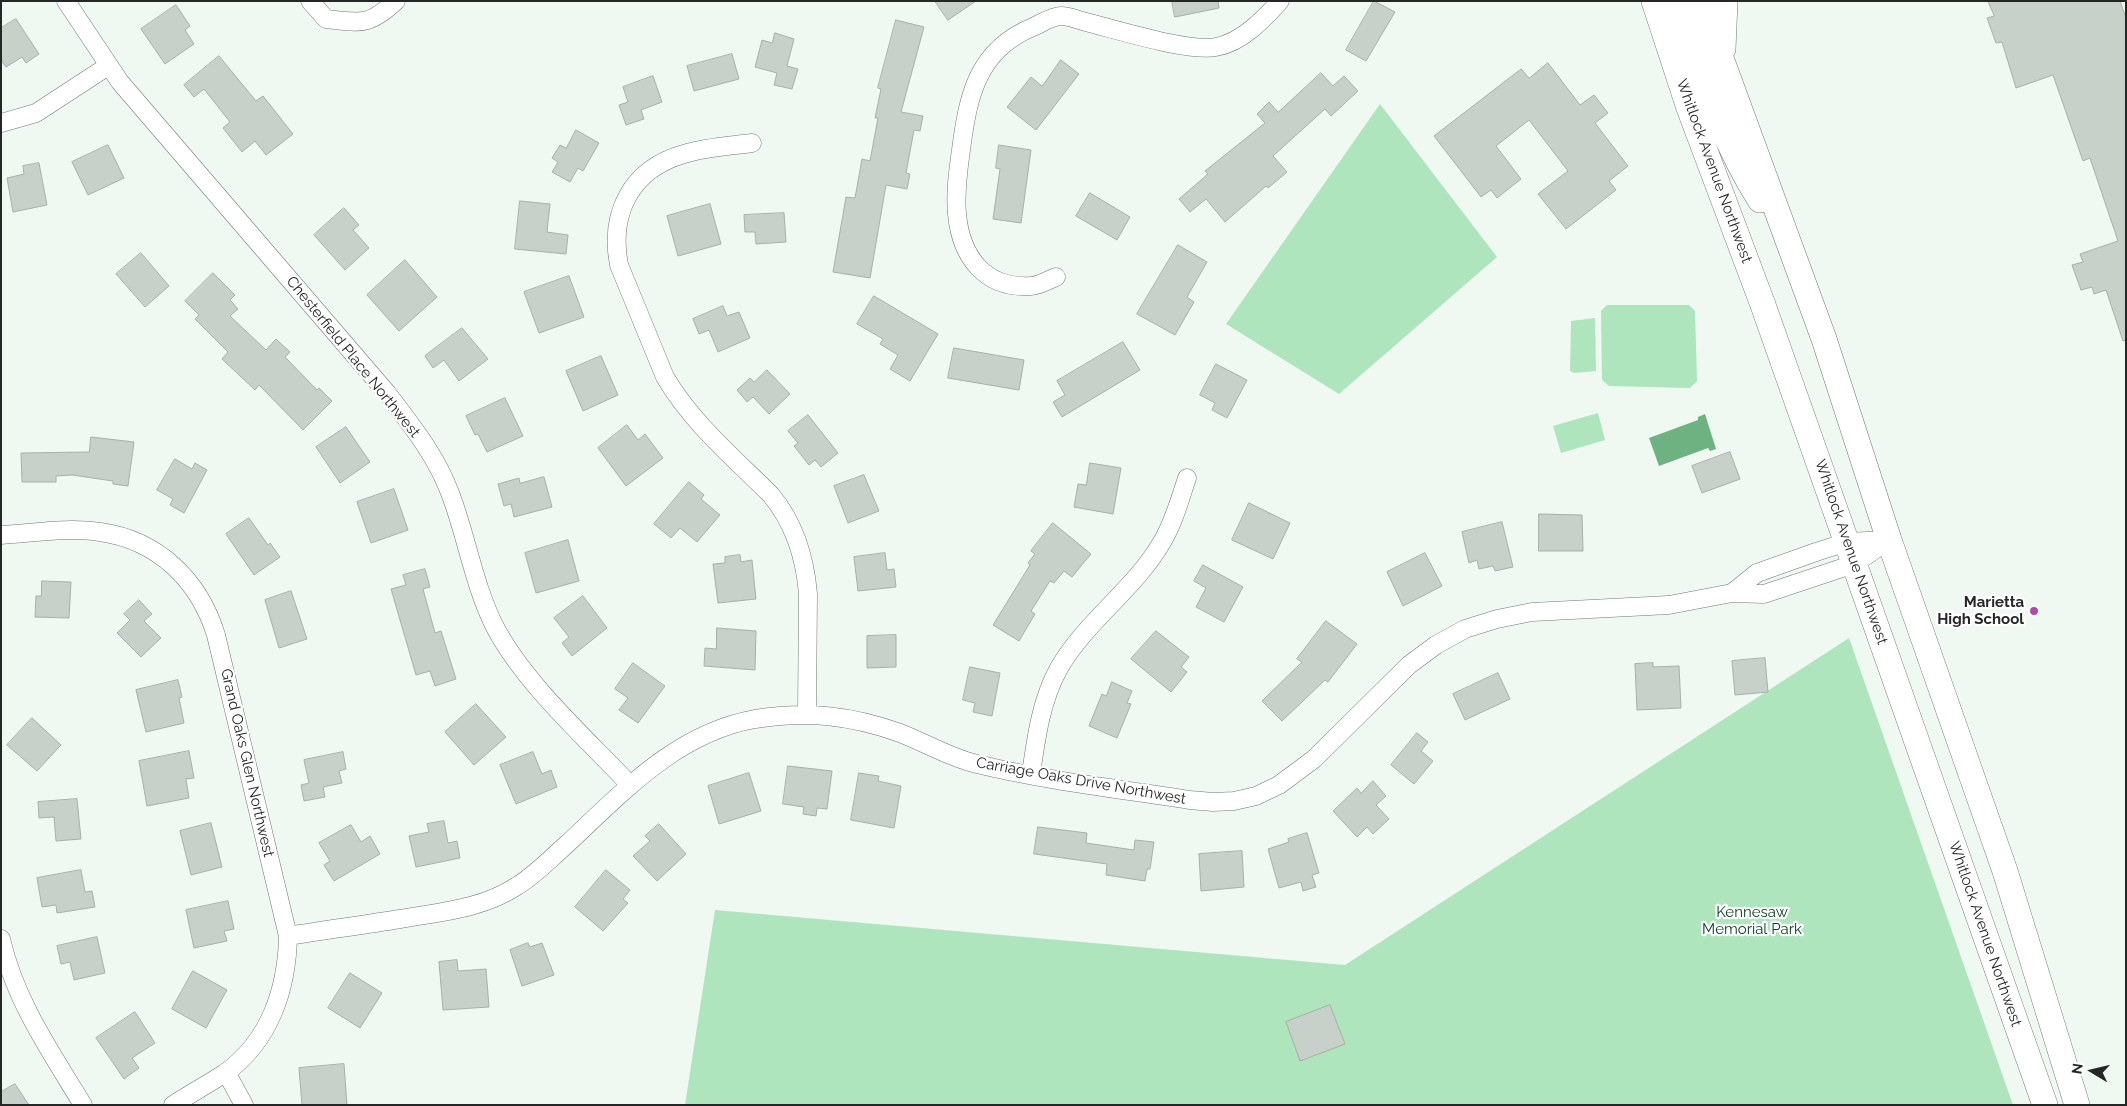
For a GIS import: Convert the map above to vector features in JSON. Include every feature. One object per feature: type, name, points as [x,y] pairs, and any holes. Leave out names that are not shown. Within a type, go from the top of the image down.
[{"type":"highway","name":"Whitlock Avenue Northwest","points":[[1654,1],[1689,108],[1763,305],[2045,1105]]},
{"type":"highway","points":[[1676,1],[1731,149],[1759,199],[1786,237]]},
{"type":"highway","points":[[1700,1],[1824,339],[1889,540],[2005,871],[2077,1105]]},
{"type":"highway","points":[[1724,67],[1725,1]]},
{"type":"street","name":"Chesterfield Place Northwest","points":[[66,1],[108,66],[387,393],[418,434],[433,456],[450,493],[481,593],[496,630],[519,665],[535,684],[630,785]]},
{"type":"street","points":[[310,1],[326,20],[356,22],[379,17],[396,1]]},
{"type":"street","points":[[1056,277],[1032,286],[998,284],[971,260],[962,241],[957,214],[958,174],[967,106],[980,73],[994,52],[1016,34],[1059,16],[1194,48],[1217,47],[1243,35],[1266,17],[1280,1]]},
{"type":"street","points":[[1,123],[36,113],[108,66]]},
{"type":"street","points":[[752,143],[683,154],[656,167],[638,182],[621,207],[617,221],[616,248],[619,264],[674,392],[696,420],[782,508],[798,541],[806,575],[808,594],[807,713]]},
{"type":"street","points":[[1031,774],[1044,708],[1059,669],[1071,650],[1155,553],[1174,516],[1187,478]]},
{"type":"street","name":"Grand Oaks Glen Northwest","points":[[1,535],[67,530],[119,535],[145,546],[170,561],[195,589],[211,619],[219,644],[288,936],[282,989],[270,1021],[252,1048],[226,1072],[173,1105]]},
{"type":"street","points":[[1851,553],[1889,540]]},
{"type":"street","name":"Carriage Oaks Drive Northwest","points":[[288,936],[467,908],[487,902],[517,886],[536,872],[630,785],[666,756],[709,733],[752,720],[807,713],[868,723],[974,763],[1031,774],[1213,802],[1234,801],[1256,796],[1292,776],[1409,665],[1436,645],[1465,630],[1497,619],[1532,612],[1669,604],[1732,593],[1757,573],[1851,553]]},
{"type":"street","points":[[1,939],[12,979],[26,1009],[83,1105]]},
{"type":"street","points":[[226,1072],[244,1105]]},
{"type":"green space","points":[[1380,104],[1497,257],[1339,394],[1226,324]]},
{"type":"green space","points":[[1607,305],[1689,305],[1695,311],[1697,381],[1690,388],[1609,386],[1602,380],[1601,311]]},
{"type":"green space","points":[[1595,318],[1596,371],[1574,373],[1570,371],[1571,321]]},
{"type":"green space","points":[[1598,413],[1605,440],[1561,453],[1553,426]]},
{"type":"green space","name":"Kennesaw Memorial Park","points":[[1849,638],[2013,1105],[685,1105],[715,910],[1345,965]]},
{"type":"shaded area","points":[[1705,414],[1716,449],[1710,451],[1708,448],[1659,466],[1649,438],[1698,420],[1698,417]]},
{"type":"building","points":[[935,1],[976,1],[948,20]]},
{"type":"building","points":[[1172,1],[1218,1],[1219,8],[1175,17]]},
{"type":"building","points":[[1374,1],[1395,12],[1366,61],[1346,50]]},
{"type":"building","points":[[1988,1],[2120,1],[2126,18],[2126,340],[2123,341],[2106,290],[2094,294],[2092,287],[2081,290],[2072,265],[2083,262],[2080,254],[2118,241],[2090,158],[2083,161],[2053,75],[2016,88],[2002,42],[1996,43],[1987,18],[1994,16]]},
{"type":"building","points":[[176,5],[190,26],[185,30],[194,44],[165,64],[141,29]]},
{"type":"building","points":[[16,19],[39,54],[26,63],[22,57],[6,67],[1,60],[1,28]]},
{"type":"building","points":[[896,20],[924,27],[901,112],[923,116],[920,131],[914,130],[906,173],[910,174],[907,189],[886,185],[870,278],[833,272],[846,197],[855,198],[862,159],[870,161],[878,118],[875,118],[881,89],[878,88]]},
{"type":"building","points":[[775,33],[794,39],[787,66],[798,69],[792,89],[774,85],[777,73],[755,67],[762,40],[772,43]]},
{"type":"building","points":[[732,54],[739,79],[694,91],[687,66]]},
{"type":"building","points":[[219,56],[256,101],[263,96],[293,134],[266,155],[255,141],[242,152],[223,128],[230,122],[204,89],[194,97],[184,85]]},
{"type":"building","points":[[1061,60],[1079,74],[1036,130],[1007,107],[1031,77],[1042,86]]},
{"type":"building","points":[[1548,63],[1580,105],[1594,95],[1608,113],[1595,123],[1628,166],[1609,181],[1616,190],[1566,229],[1538,194],[1568,171],[1529,120],[1496,146],[1521,179],[1497,198],[1491,190],[1481,197],[1434,136],[1521,69],[1529,78]]},
{"type":"building","points":[[1321,73],[1333,86],[1344,76],[1358,91],[1331,116],[1325,109],[1273,156],[1287,172],[1268,188],[1266,186],[1225,222],[1206,199],[1190,212],[1179,199],[1208,174],[1205,171],[1265,123],[1257,114],[1269,102],[1278,112]]},
{"type":"building","points":[[653,76],[662,102],[641,110],[644,119],[626,125],[619,105],[628,102],[623,87]]},
{"type":"building","points":[[576,130],[599,143],[583,171],[578,168],[570,182],[552,172],[558,162],[552,158],[560,145],[566,148]]},
{"type":"building","points":[[108,145],[124,178],[88,195],[72,162]]},
{"type":"building","points":[[999,145],[1031,150],[1021,223],[993,219],[1000,169],[996,168]]},
{"type":"building","points":[[39,163],[47,205],[13,212],[7,178],[24,174],[23,166]]},
{"type":"building","points":[[1090,193],[1130,217],[1117,240],[1076,216]]},
{"type":"building","points":[[520,201],[550,204],[547,232],[568,235],[566,254],[515,249]]},
{"type":"building","points":[[710,204],[721,244],[678,256],[667,216]]},
{"type":"building","points":[[344,208],[359,225],[353,230],[369,248],[345,270],[314,235]]},
{"type":"building","points":[[784,213],[786,242],[756,244],[755,232],[745,232],[744,215]]},
{"type":"building","points":[[1178,245],[1207,262],[1187,297],[1194,302],[1175,335],[1137,314]]},
{"type":"building","points":[[141,253],[169,286],[145,307],[116,274]]},
{"type":"building","points":[[405,260],[437,297],[399,331],[367,295]]},
{"type":"building","points":[[213,273],[235,295],[230,300],[238,309],[230,316],[266,350],[276,339],[290,352],[285,357],[317,390],[319,388],[332,401],[303,430],[259,385],[255,390],[222,359],[228,352],[195,319],[199,315],[185,301]]},
{"type":"building","points":[[569,276],[584,317],[539,333],[524,292]]},
{"type":"building","points":[[874,296],[938,334],[910,381],[890,369],[898,355],[880,344],[883,339],[857,324]]},
{"type":"building","points":[[723,306],[727,316],[739,312],[750,338],[718,352],[709,330],[699,334],[693,319]]},
{"type":"building","points":[[462,328],[488,359],[459,381],[444,360],[433,368],[425,356]]},
{"type":"building","points":[[1123,342],[1140,370],[1062,417],[1053,402],[1065,395],[1057,381]]},
{"type":"building","points":[[954,348],[1024,360],[1019,390],[948,378]]},
{"type":"building","points":[[601,356],[618,395],[583,411],[566,371]]},
{"type":"building","points":[[1216,364],[1247,380],[1227,418],[1212,410],[1215,403],[1200,395]]},
{"type":"building","points":[[767,370],[790,394],[769,414],[753,397],[747,402],[737,390],[750,378],[754,382]]},
{"type":"building","points":[[505,398],[523,436],[487,452],[478,434],[475,435],[466,416]]},
{"type":"building","points":[[808,415],[838,453],[821,467],[815,460],[809,465],[794,446],[798,443],[788,431]]},
{"type":"building","points":[[627,425],[638,440],[645,434],[663,458],[626,486],[598,448]]},
{"type":"building","points":[[346,427],[370,462],[340,483],[316,447]]},
{"type":"building","points":[[91,437],[134,442],[128,486],[113,484],[113,481],[72,475],[56,476],[56,482],[22,482],[21,453],[89,452]]},
{"type":"building","points":[[1730,452],[1740,479],[1702,493],[1692,466]]},
{"type":"building","points":[[175,459],[192,469],[195,463],[207,470],[184,513],[170,505],[173,499],[157,490]]},
{"type":"building","points":[[1090,463],[1121,468],[1113,514],[1074,507],[1078,484],[1086,485]]},
{"type":"building","points":[[864,475],[879,511],[848,523],[834,486]]},
{"type":"building","points":[[544,477],[552,507],[514,517],[511,504],[504,506],[498,484],[519,478],[520,483]]},
{"type":"building","points":[[689,482],[704,495],[701,499],[720,515],[697,542],[680,528],[671,538],[654,524]]},
{"type":"building","points":[[394,489],[408,530],[371,543],[357,502]]},
{"type":"building","points":[[1249,503],[1290,523],[1273,559],[1232,540]]},
{"type":"building","points":[[1539,514],[1582,515],[1583,551],[1539,551]]},
{"type":"building","points":[[249,518],[268,545],[270,543],[280,557],[254,575],[226,534]]},
{"type":"building","points":[[1502,522],[1513,567],[1495,571],[1493,566],[1479,569],[1477,560],[1469,563],[1462,532]]},
{"type":"building","points":[[1053,523],[1091,554],[1072,577],[1064,571],[1054,583],[1050,581],[1031,611],[1035,614],[1019,641],[993,625],[1030,565],[1028,563],[1035,554],[1031,551]]},
{"type":"building","points":[[568,540],[579,581],[536,593],[525,553]]},
{"type":"building","points":[[885,553],[887,570],[894,569],[896,587],[858,591],[854,557]]},
{"type":"building","points":[[1425,553],[1442,586],[1403,606],[1387,572]]},
{"type":"building","points":[[740,555],[741,562],[752,560],[756,599],[718,603],[713,564],[725,563],[725,557]]},
{"type":"building","points":[[1203,565],[1243,587],[1224,622],[1196,607],[1206,588],[1194,581]]},
{"type":"building","points":[[425,569],[430,587],[423,589],[435,633],[441,631],[456,679],[435,686],[430,671],[416,675],[391,589],[406,585],[403,575]]},
{"type":"building","points":[[42,581],[71,582],[69,618],[35,617],[36,596],[41,596]]},
{"type":"building","points":[[291,591],[307,639],[279,648],[265,600]]},
{"type":"building","points":[[583,596],[607,628],[572,656],[562,643],[569,637],[554,618]]},
{"type":"building","points":[[139,600],[152,614],[144,621],[161,638],[141,657],[117,633],[130,620],[124,614]]},
{"type":"building","points":[[1326,621],[1357,644],[1328,682],[1325,680],[1282,721],[1262,701],[1302,662],[1297,659]]},
{"type":"building","points":[[717,628],[756,631],[755,670],[704,666],[705,648],[716,649]]},
{"type":"building","points":[[1156,631],[1189,657],[1181,667],[1187,672],[1171,692],[1131,659]]},
{"type":"building","points":[[896,635],[896,667],[867,668],[867,636]]},
{"type":"building","points":[[1765,658],[1768,692],[1735,695],[1732,661]]},
{"type":"building","points":[[633,663],[665,686],[638,723],[619,710],[628,698],[615,689]]},
{"type":"building","points":[[1653,663],[1653,667],[1679,666],[1681,708],[1637,710],[1635,664]]},
{"type":"building","points":[[970,667],[1000,673],[992,716],[973,712],[975,703],[963,700]]},
{"type":"building","points":[[1498,673],[1510,699],[1465,720],[1453,694]]},
{"type":"building","points":[[178,680],[182,697],[179,698],[184,723],[146,732],[136,690]]},
{"type":"building","points":[[1112,682],[1132,691],[1127,703],[1131,704],[1117,738],[1089,726],[1102,694],[1106,696]]},
{"type":"building","points":[[476,704],[506,737],[474,765],[445,732]]},
{"type":"building","points":[[32,718],[61,745],[37,771],[7,745]]},
{"type":"building","points":[[1417,733],[1428,742],[1421,751],[1433,761],[1414,784],[1391,765]]},
{"type":"building","points":[[189,751],[194,778],[186,779],[189,798],[147,806],[139,761]]},
{"type":"building","points":[[343,752],[346,769],[339,771],[342,783],[323,787],[325,797],[304,801],[301,785],[309,783],[304,760]]},
{"type":"building","points":[[533,752],[542,774],[551,770],[557,787],[516,804],[500,765]]},
{"type":"building","points":[[788,766],[832,771],[827,809],[817,808],[816,816],[803,814],[804,807],[783,804]]},
{"type":"building","points":[[749,773],[761,811],[719,824],[708,786]]},
{"type":"building","points":[[859,773],[879,776],[878,781],[901,786],[894,828],[851,820]]},
{"type":"building","points":[[1373,781],[1386,796],[1376,805],[1389,819],[1373,834],[1367,827],[1357,837],[1333,811],[1357,788],[1361,793]]},
{"type":"building","points":[[77,799],[81,839],[56,841],[54,817],[39,818],[38,802]]},
{"type":"building","points":[[444,821],[448,843],[457,841],[460,858],[416,867],[409,836],[429,832],[427,824]]},
{"type":"building","points":[[211,823],[222,867],[191,875],[180,831]]},
{"type":"building","points":[[659,824],[686,854],[657,881],[633,856],[650,841],[645,836]]},
{"type":"building","points":[[351,825],[361,842],[370,836],[380,854],[334,881],[324,865],[330,861],[319,843]]},
{"type":"building","points":[[1038,827],[1087,833],[1086,843],[1134,850],[1135,840],[1154,842],[1150,869],[1147,869],[1145,881],[1106,875],[1107,864],[1034,854]]},
{"type":"building","points":[[1307,833],[1319,873],[1312,875],[1316,887],[1303,891],[1301,882],[1279,888],[1268,849],[1289,842],[1288,839]]},
{"type":"building","points":[[1242,851],[1244,887],[1201,891],[1199,854]]},
{"type":"building","points":[[81,870],[85,892],[92,891],[95,907],[57,913],[56,905],[42,907],[37,878]]},
{"type":"building","points":[[606,870],[630,890],[623,899],[628,903],[603,931],[575,907]]},
{"type":"building","points":[[228,901],[234,929],[224,931],[227,941],[194,948],[186,910]]},
{"type":"building","points":[[97,937],[105,973],[74,980],[70,962],[61,964],[57,946]]},
{"type":"building","points":[[528,943],[530,947],[542,943],[554,975],[522,986],[510,950]]},
{"type":"building","points":[[457,960],[458,971],[486,969],[489,1007],[443,1010],[439,962]]},
{"type":"building","points":[[193,971],[227,990],[206,1028],[172,1009]]},
{"type":"building","points":[[350,973],[382,993],[360,1028],[328,1008]]},
{"type":"building","points":[[1330,1005],[1345,1044],[1300,1061],[1286,1022]]},
{"type":"building","points":[[135,1012],[155,1043],[132,1058],[139,1068],[124,1079],[96,1038]]},
{"type":"building","points":[[344,1064],[347,1105],[302,1105],[299,1068]]},
{"type":"building","points":[[15,1084],[29,1105],[1,1105],[1,1092]]},
{"type":"place","name":"Marietta High School","points":[[2034,611]]}]
